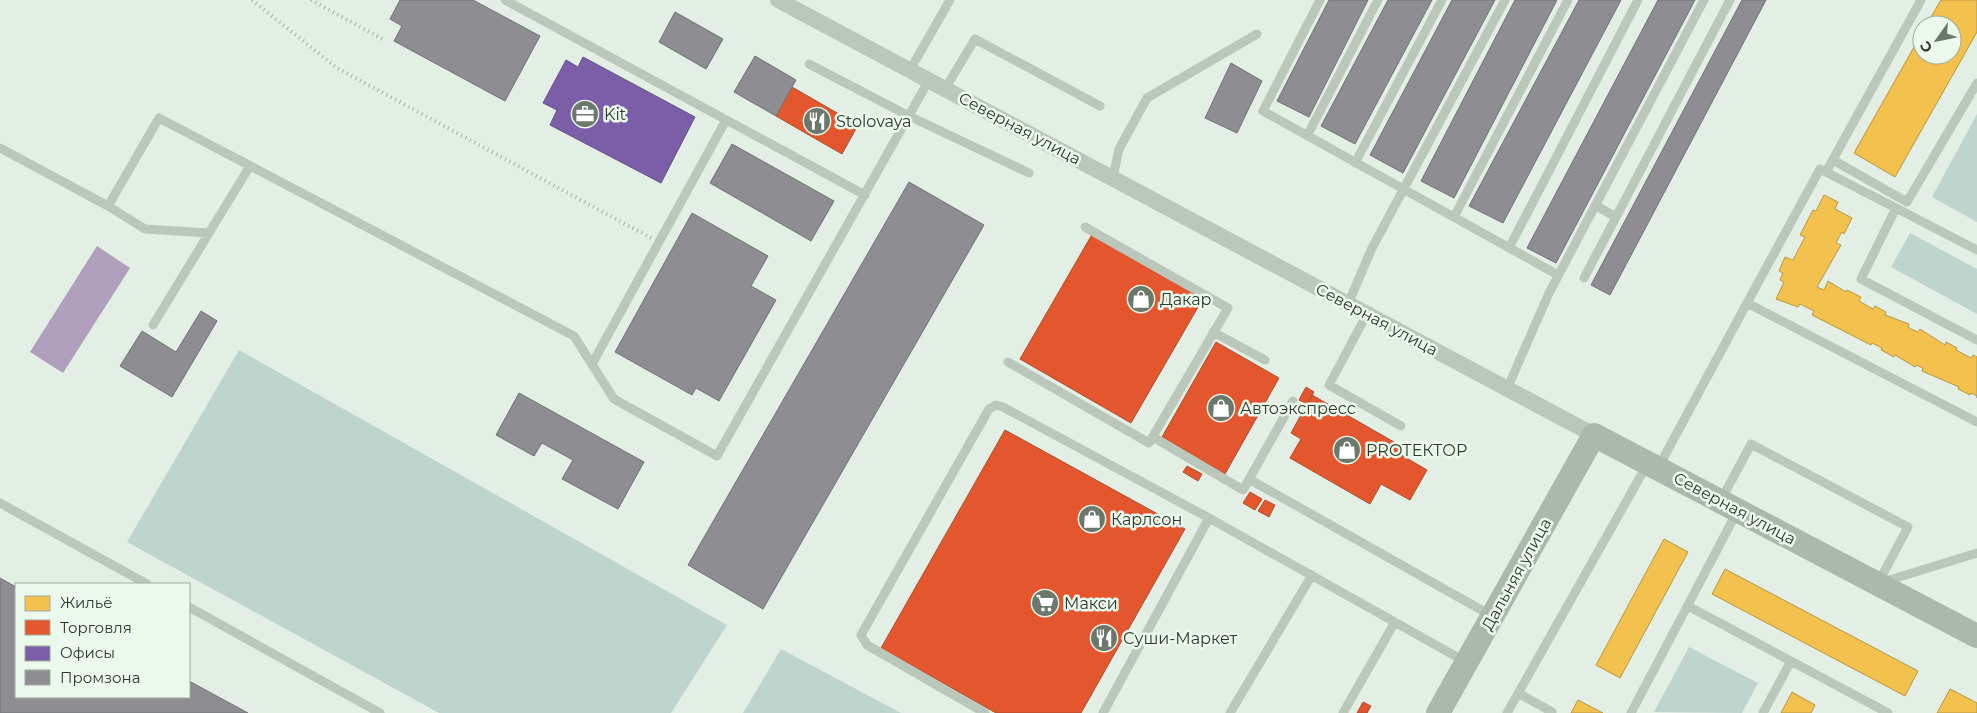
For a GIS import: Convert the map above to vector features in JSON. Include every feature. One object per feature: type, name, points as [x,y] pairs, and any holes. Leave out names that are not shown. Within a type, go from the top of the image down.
[{"type":"street","name":"Северная улица","points":[[778,0],[1113,177],[1507,389],[1977,636]]},
{"type":"street","name":"Дальняя улица","points":[[1438,713],[1594,435]]},
{"type":"lane","points":[[505,0],[865,195]]},
{"type":"lane","points":[[910,70],[950,0]]},
{"type":"lane","points":[[1320,0],[1263,111],[1558,275]]},
{"type":"lane","points":[[1307,136],[1378,0]]},
{"type":"lane","points":[[1355,163],[1442,0]]},
{"type":"lane","points":[[1348,304],[1372,248],[1405,190],[1505,0]]},
{"type":"lane","points":[[1454,217],[1568,0]]},
{"type":"lane","points":[[1509,248],[1638,0]]},
{"type":"lane","points":[[1507,389],[1558,275],[1704,0]]},
{"type":"lane","points":[[1584,278],[1730,0]]},
{"type":"lane","points":[[1826,172],[1921,0]]},
{"type":"lane","points":[[1113,177],[1119,150],[1147,98],[1257,34]]},
{"type":"lane","points":[[945,89],[975,38],[1100,106]]},
{"type":"lane","points":[[808,64],[909,116],[1029,173]]},
{"type":"lane","points":[[108,206],[159,118],[574,336],[614,399],[717,456],[929,80]]},
{"type":"lane","points":[[1833,160],[1907,202],[1977,83]]},
{"type":"lane","points":[[592,364],[726,120]]},
{"type":"lane","points":[[0,148],[108,206],[145,229],[209,233]]},
{"type":"lane","points":[[153,325],[250,166]]},
{"type":"lane","points":[[1506,713],[1653,466],[1747,303],[1820,169],[1977,250]]},
{"type":"lane","points":[[1595,205],[1616,217]]},
{"type":"lane","points":[[1896,208],[1861,279],[1977,340]]},
{"type":"lane","points":[[1008,362],[1149,443],[1228,308],[1085,227]]},
{"type":"lane","points":[[1747,303],[1977,422]]},
{"type":"lane","points":[[1367,314],[1329,385],[1401,426]]},
{"type":"lane","points":[[1213,332],[1265,360]]},
{"type":"lane","points":[[1153,437],[1244,490],[1293,401]]},
{"type":"lane","points":[[985,713],[867,645],[860,635],[989,409],[996,405],[1003,407],[1209,518],[1466,662]]},
{"type":"lane","points":[[1631,713],[1688,606],[1729,505],[1751,444],[1908,527],[1878,584]]},
{"type":"lane","points":[[1249,479],[1492,616]]},
{"type":"lane","points":[[0,503],[145,583]]},
{"type":"lane","points":[[1103,713],[1209,518]]},
{"type":"lane","points":[[1878,584],[1977,553]]},
{"type":"lane","points":[[1230,713],[1312,575]]},
{"type":"lane","points":[[1688,606],[1888,713]]},
{"type":"lane","points":[[190,608],[380,713]]},
{"type":"lane","points":[[1343,713],[1395,622]]},
{"type":"lane","points":[[1763,713],[1791,661]]},
{"type":"lane","points":[[1518,693],[1552,712]]},
{"type":"shaded area","points":[[1977,114],[1977,222],[1932,197]]},
{"type":"shaded area","points":[[1910,233],[1977,269],[1977,314],[1891,267]]},
{"type":"shaded area","points":[[97,246],[130,268],[63,373],[30,352]]},
{"type":"shaded area","points":[[239,350],[727,625],[671,713],[439,713],[127,542]]},
{"type":"shaded area","points":[[1689,647],[1758,683],[1742,713],[1654,712]]},
{"type":"shaded area","points":[[781,649],[901,713],[743,713]]},
{"type":"building: Жильё","points":[[1941,0],[1977,0],[1977,32],[1962,59],[1962,15],[1932,15]]},
{"type":"building: Жильё","points":[[1912,51],[1912,65],[1958,65],[1895,177],[1854,153]]},
{"type":"building: Жильё","points":[[1824,195],[1838,202],[1835,209],[1852,218],[1844,234],[1842,232],[1839,237],[1836,243],[1841,245],[1817,287],[1824,290],[1828,281],[1846,292],[1847,290],[1861,297],[1859,301],[1873,309],[1875,306],[1886,312],[1885,315],[1909,324],[1908,327],[1911,329],[1918,332],[1920,329],[1945,345],[1946,342],[1957,348],[1956,350],[1971,358],[1973,355],[1977,357],[1977,396],[1971,393],[1970,395],[1958,389],[1959,387],[1922,371],[1923,368],[1916,365],[1915,367],[1895,355],[1894,357],[1881,350],[1882,348],[1872,343],[1871,345],[1812,315],[1814,311],[1800,304],[1798,307],[1776,299],[1784,282],[1780,280],[1783,273],[1779,271],[1785,257],[1793,260],[1805,237],[1800,235],[1813,210],[1816,211]]},
{"type":"building: Жильё","points":[[1664,539],[1688,552],[1620,678],[1596,665]]},
{"type":"building: Жильё","points":[[1725,569],[1918,671],[1905,696],[1712,594]]},
{"type":"building: Жильё","points":[[1950,689],[1977,703],[1977,713],[1937,713]]},
{"type":"building: Жильё","points":[[1792,692],[1815,705],[1811,713],[1781,713]]},
{"type":"building: Жильё","points":[[1578,700],[1603,713],[1571,713]]},
{"type":"building: Торговля","name":"Stolovaya","points":[[792,87],[858,125],[842,154],[776,116]]},
{"type":"building: Торговля","points":[[1094,231],[1205,295],[1131,423],[1020,359]]},
{"type":"building: Торговля","name":"Автоэкспресс","points":[[1216,342],[1279,378],[1225,474],[1162,437]]},
{"type":"building: Торговля","points":[[1306,387],[1314,392],[1307,404],[1299,400]]},
{"type":"building: Торговля","name":"PROТЕКТОР","points":[[1312,395],[1401,446],[1398,453],[1427,470],[1410,500],[1381,484],[1370,504],[1290,458],[1301,439],[1291,433]]},
{"type":"building: Торговля","points":[[1005,430],[1185,529],[1081,713],[996,713],[881,648]]},
{"type":"building: Торговля","points":[[1187,466],[1202,474],[1198,481],[1183,472]]},
{"type":"building: Торговля","points":[[1250,492],[1262,499],[1255,510],[1243,503]]},
{"type":"building: Торговля","points":[[1265,500],[1275,505],[1269,517],[1258,511]]},
{"type":"building: Торговля","points":[[1363,702],[1371,706],[1367,713],[1357,713]]},
{"type":"building: Офисы","points":[[583,57],[695,117],[661,183],[550,125],[557,110],[543,103],[566,60],[578,67]]},
{"type":"building: Промзона","points":[[400,0],[473,0],[540,36],[505,101],[394,41],[402,26],[390,19]]},
{"type":"building: Промзона","points":[[1329,0],[1368,0],[1309,117],[1277,101]]},
{"type":"building: Промзона","points":[[1388,0],[1432,0],[1355,144],[1321,126]]},
{"type":"building: Промзона","points":[[1452,0],[1495,0],[1403,173],[1370,155]]},
{"type":"building: Промзона","points":[[1515,0],[1557,0],[1454,198],[1421,181]]},
{"type":"building: Промзона","points":[[1579,0],[1621,0],[1503,223],[1469,206]]},
{"type":"building: Промзона","points":[[1658,0],[1695,0],[1556,263],[1527,248]]},
{"type":"building: Промзона","points":[[1742,0],[1766,0],[1610,295],[1591,285]]},
{"type":"building: Промзона","points":[[675,12],[723,39],[706,69],[659,42]]},
{"type":"building: Промзона","points":[[755,56],[796,80],[776,116],[734,92]]},
{"type":"building: Промзона","points":[[1231,63],[1262,81],[1237,133],[1205,118]]},
{"type":"building: Промзона","points":[[732,144],[834,201],[811,241],[710,183]]},
{"type":"building: Промзона","points":[[909,182],[984,225],[763,609],[688,565]]},
{"type":"building: Промзона","points":[[692,213],[768,256],[751,286],[776,300],[719,401],[696,388],[692,395],[615,352]]},
{"type":"building: Промзона","points":[[201,311],[217,321],[172,397],[120,366],[142,331],[176,352]]},
{"type":"building: Промзона","points":[[519,393],[644,462],[618,509],[562,479],[573,460],[542,443],[534,456],[496,435]]},
{"type":"building: Промзона","points":[[0,578],[15,586],[15,698],[190,698],[190,682],[248,713],[0,713]]},
{"type":"railway","points":[[252,0],[337,68],[651,238]]},
{"type":"railway","points":[[311,0],[384,40]]},
{"type":"place","name":"Kit","points":[[585,114]]},
{"type":"place","name":"Stolovaya","points":[[817,121]]},
{"type":"place","name":"Дакар","points":[[1141,299]]},
{"type":"place","name":"Автоэкспресс","points":[[1221,408]]},
{"type":"place","name":"PROТЕКТОР","points":[[1347,450]]},
{"type":"place","name":"Карлсон","points":[[1092,519]]},
{"type":"place","name":"Макси","points":[[1045,603]]},
{"type":"place","name":"Суши-Маркет","points":[[1104,638]]}]
